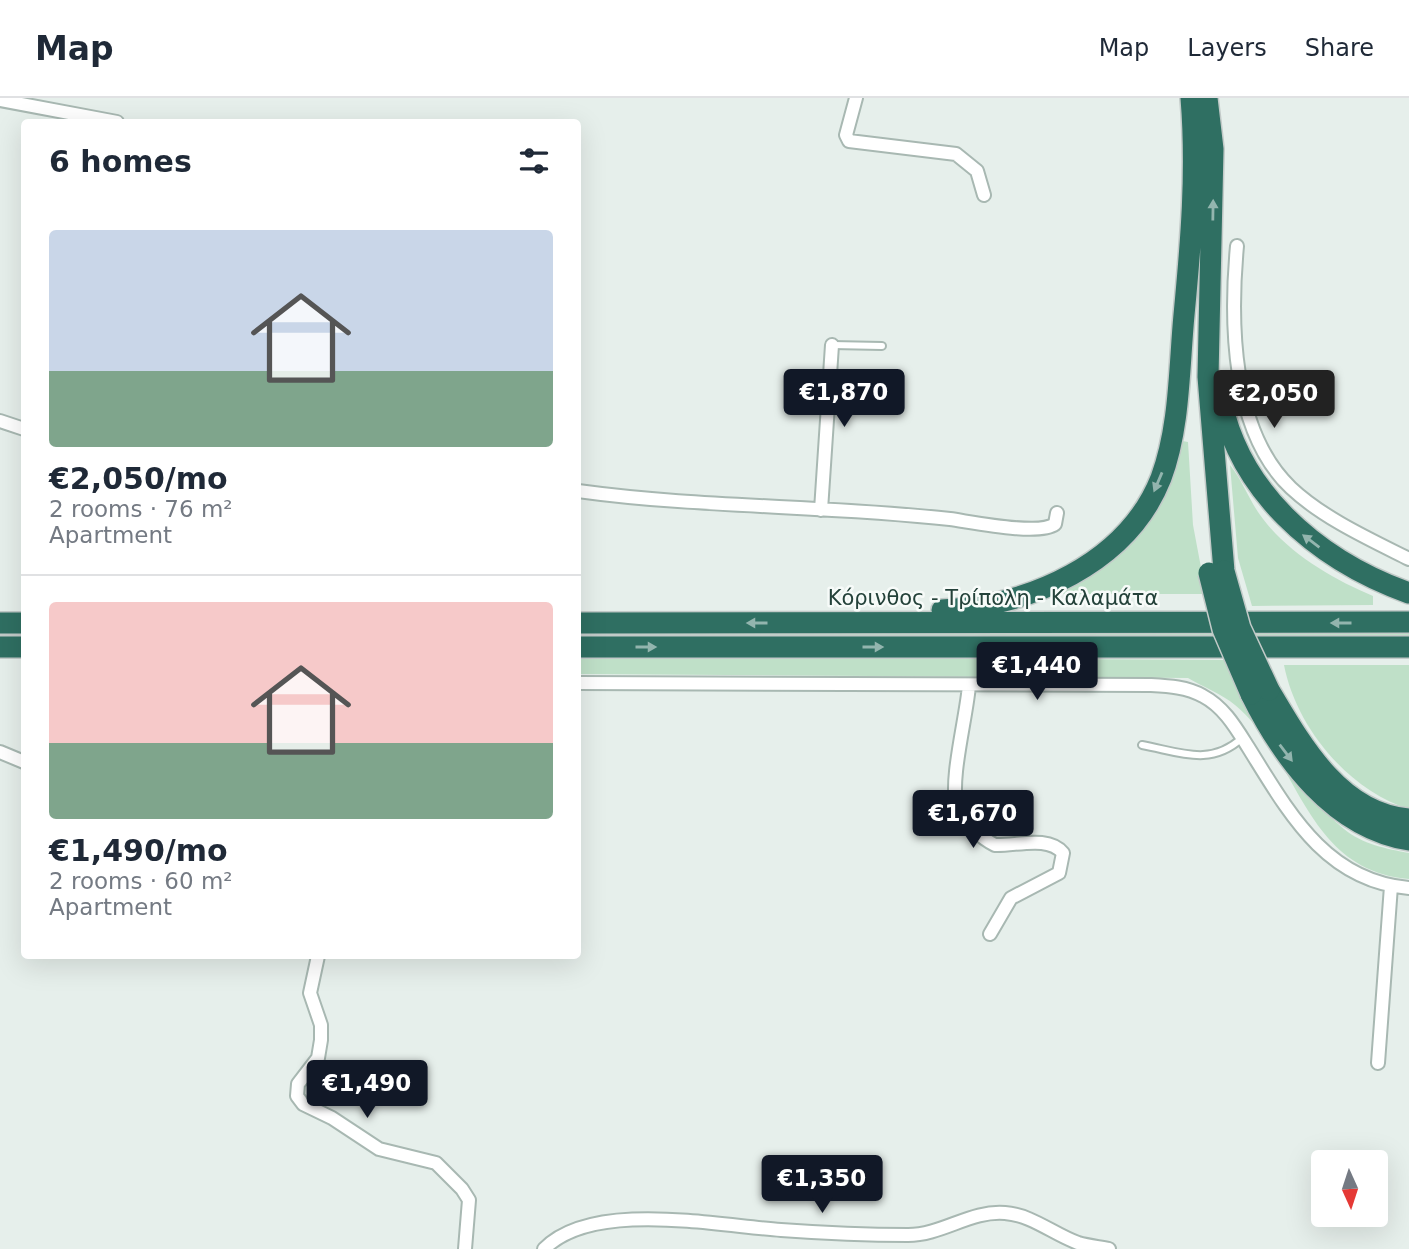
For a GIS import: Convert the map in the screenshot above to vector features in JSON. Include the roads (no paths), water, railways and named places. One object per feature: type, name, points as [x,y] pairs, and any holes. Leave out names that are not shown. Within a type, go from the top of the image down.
[{"type":"highway","points":[[825,623],[997,602],[1058,581],[1110,550],[1151,499],[1167,455],[1175,416],[1192,245],[1195,181],[1191,98]]},
{"type":"highway","points":[[1207,98],[1213,149],[1208,377],[1217,572]]},
{"type":"highway","points":[[1192,245],[1196,391],[1223,629],[1260,692],[1333,782],[1375,811],[1409,820]]},
{"type":"highway","points":[[1210,278],[1221,400],[1233,438],[1251,474],[1274,506],[1302,534],[1334,558],[1409,593]]},
{"type":"highway","name":"Κόρινθος - Τρίπολη - Καλαμάτα","points":[[581,623],[1409,622]]},
{"type":"highway","points":[[0,623],[21,623]]},
{"type":"highway","points":[[0,647],[21,647]]},
{"type":"highway","points":[[581,647],[1405,647]]},
{"type":"highway","points":[[1260,692],[1271,733],[1290,759],[1333,803],[1353,821],[1377,833],[1409,840]]},
{"type":"street","points":[[856,98],[846,133],[849,141],[858,145],[954,153],[977,171],[984,195]]},
{"type":"street","points":[[0,100],[101,119]]},
{"type":"street","points":[[1237,246],[1232,302],[1235,350],[1249,414],[1263,449],[1276,472],[1309,503],[1409,559]]},
{"type":"street","points":[[821,510],[832,345]]},
{"type":"street","points":[[0,421],[21,428]]},
{"type":"street","points":[[581,491],[693,504],[821,510],[1044,529],[1054,525],[1057,513]]},
{"type":"street","points":[[581,682],[1151,685],[1187,689],[1205,696],[1223,710],[1286,807],[1323,853],[1343,867],[1391,886],[1409,888]]},
{"type":"street","points":[[969,685],[955,786],[957,808],[963,818],[995,845],[1044,843],[1056,845],[1063,853],[1059,873],[1011,898],[990,934]]},
{"type":"street","points":[[0,752],[21,761]]},
{"type":"street","points":[[1378,1063],[1391,886]]},
{"type":"street","points":[[317,959],[310,993],[321,1025],[321,1040],[318,1058],[298,1084],[298,1096],[303,1104],[332,1118],[379,1149],[436,1163],[463,1189],[469,1200],[465,1249]]},
{"type":"street","points":[[544,1249],[572,1233],[622,1221],[704,1220],[779,1230],[909,1235],[939,1232],[977,1217],[1003,1213],[1031,1220],[1080,1244],[1109,1249]]},
{"type":"lane","points":[[832,345],[883,346]]},
{"type":"lane","points":[[830,400],[872,399]]},
{"type":"lane","points":[[1142,745],[1203,756],[1218,755],[1242,738]]}]
